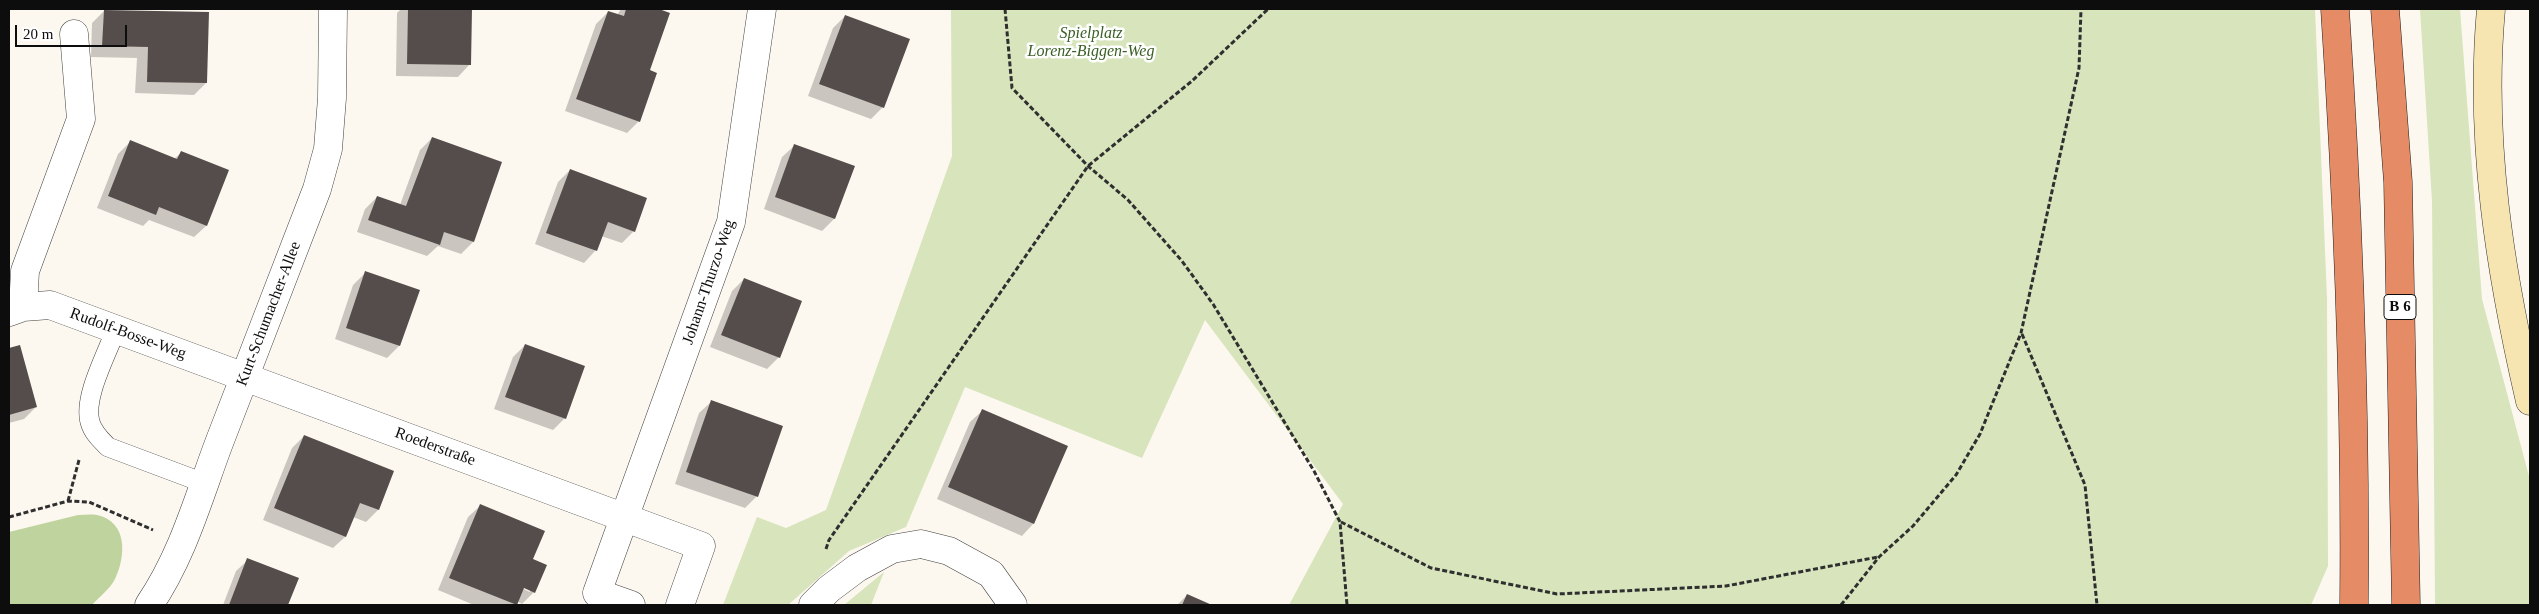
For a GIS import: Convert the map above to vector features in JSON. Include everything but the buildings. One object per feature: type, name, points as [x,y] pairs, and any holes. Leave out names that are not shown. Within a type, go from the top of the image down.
[{"type":"highway","points":[[2335,9],[2351,323],[2354,605]]},
{"type":"highway","name":"B 6","points":[[2385,9],[2398,182],[2406,605]]},
{"type":"street","name":"Kurt-Schumacher-Allee","points":[[149,605],[167,578],[184,543],[204,483],[317,189],[328,149],[332,98],[333,9]]},
{"type":"street","name":"Johann-Thurzo-Weg","points":[[626,517],[731,222],[762,9]]},
{"type":"street","points":[[2491,9],[2487,118],[2493,197],[2504,274],[2530,401]]},
{"type":"street","points":[[16,310],[25,271],[81,119],[74,34]]},
{"type":"street","name":"Rudolf-Bosse-Weg","points":[[16,310],[50,305],[244,377]]},
{"type":"street","name":"Roederstraße","points":[[244,377],[701,546],[680,605]]},
{"type":"street","points":[[626,517],[595,599],[631,605]]},
{"type":"street","points":[[813,605],[829,589],[857,568],[892,549],[921,544],[949,551],[991,574],[1014,605]]},
{"type":"lane","points":[[116,329],[88,404],[90,423],[96,436],[108,447],[204,483]]},
{"type":"path","points":[[1005,9],[1012,88],[1088,166],[1128,200],[1182,260],[1213,304],[1314,471],[1340,522],[1347,605]]},
{"type":"path","points":[[823,556],[829,540],[1088,166],[1192,82],[1268,9]]},
{"type":"path","points":[[1841,605],[1879,557],[1913,526],[1956,475],[1980,434],[2022,333],[2079,68],[2082,9]]},
{"type":"path","points":[[2022,333],[2085,485],[2098,605]]},
{"type":"path","points":[[9,517],[68,500],[88,502],[184,543]]},
{"type":"path","points":[[1340,522],[1431,568],[1557,594],[1726,586],[1879,557]]},
{"type":"green space","name":"Spielplatz Lorenz-Biggen-Weg","points":[[951,9],[2315,9],[2327,299],[2328,566],[2311,605],[1289,605],[1343,504],[1205,320],[1142,458],[965,387],[906,527],[849,551],[788,605],[723,605],[757,517],[786,528],[826,510],[952,156]]},
{"type":"green space","points":[[2420,9],[2460,9],[2482,299],[2530,480],[2530,605],[2435,605],[2432,201]]},
{"type":"green space","points":[[78,515],[97,515],[107,519],[119,532],[122,541],[121,560],[119,570],[110,586],[92,605],[9,605],[9,532]]},
{"type":"green space","points":[[884,572],[871,605],[844,605]]}]
